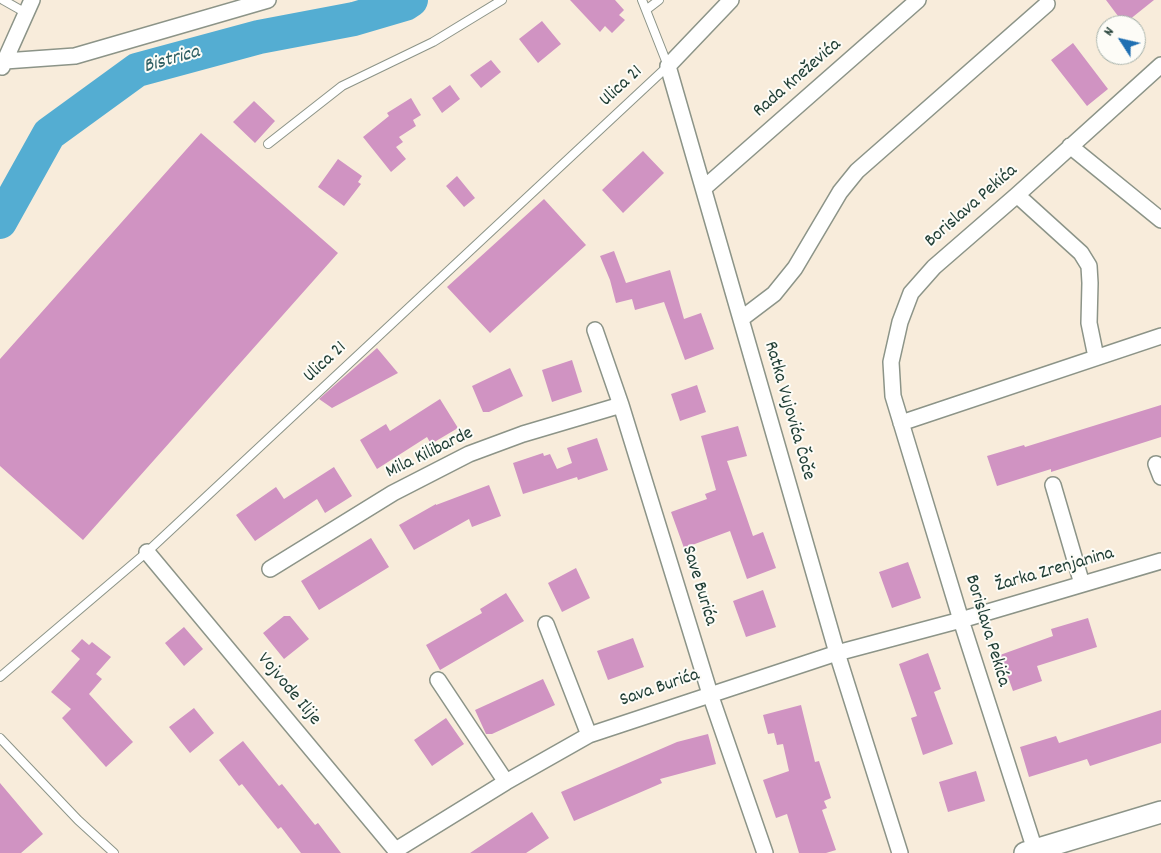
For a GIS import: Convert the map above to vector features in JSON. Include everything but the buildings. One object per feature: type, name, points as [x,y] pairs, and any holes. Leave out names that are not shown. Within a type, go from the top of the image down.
[{"type":"street","points":[[2,66],[75,56],[268,0]]},
{"type":"street","points":[[668,66],[731,0]]},
{"type":"street","name":"Rada Kneževića","points":[[704,188],[918,0]]},
{"type":"street","points":[[741,319],[774,294],[796,268],[840,192],[857,171],[1047,4]]},
{"type":"street","points":[[2,66],[29,6]]},
{"type":"street","name":"Borislava Pekića","points":[[1030,852],[893,396],[892,362],[900,322],[911,293],[934,267],[1017,195],[1161,64]]},
{"type":"street","name":"Ratka Vujovića Čoče","points":[[668,66],[837,653],[900,853]]},
{"type":"street","points":[[1070,146],[1161,220]]},
{"type":"street","points":[[1017,195],[1081,253],[1088,266],[1090,283],[1089,323],[1096,357]]},
{"type":"street","name":"Save Burića","points":[[595,330],[621,405],[710,694],[765,853]]},
{"type":"street","points":[[901,423],[1161,336]]},
{"type":"street","name":"Mila Kilibarde","points":[[270,569],[393,493],[469,454],[523,434],[621,405]]},
{"type":"street","points":[[1053,485],[1082,584]]},
{"type":"street","name":"Vojvode Ilije","points":[[147,552],[397,852]]},
{"type":"street","name":"Žarka Zrenjanina","points":[[961,620],[1161,561]]},
{"type":"street","name":"Sava Burića","points":[[397,852],[506,782],[589,735],[837,653],[961,620]]},
{"type":"street","points":[[546,624],[589,735]]},
{"type":"street","points":[[438,680],[506,782]]},
{"type":"street","points":[[1030,852],[1161,812]]},
{"type":"lane","points":[[3,0],[29,6]]},
{"type":"lane","points":[[268,144],[342,86],[433,42],[502,0]]},
{"type":"lane","points":[[642,0],[668,66]]},
{"type":"lane","points":[[646,10],[659,0]]},
{"type":"lane","name":"Ulica 21","points":[[0,677],[147,552],[668,66]]},
{"type":"lane","points":[[0,738],[78,820],[114,853]]},
{"type":"waterway","name":"Bistrica","points":[[0,222],[49,134],[137,70],[259,37],[354,19],[405,4],[411,0]]}]
